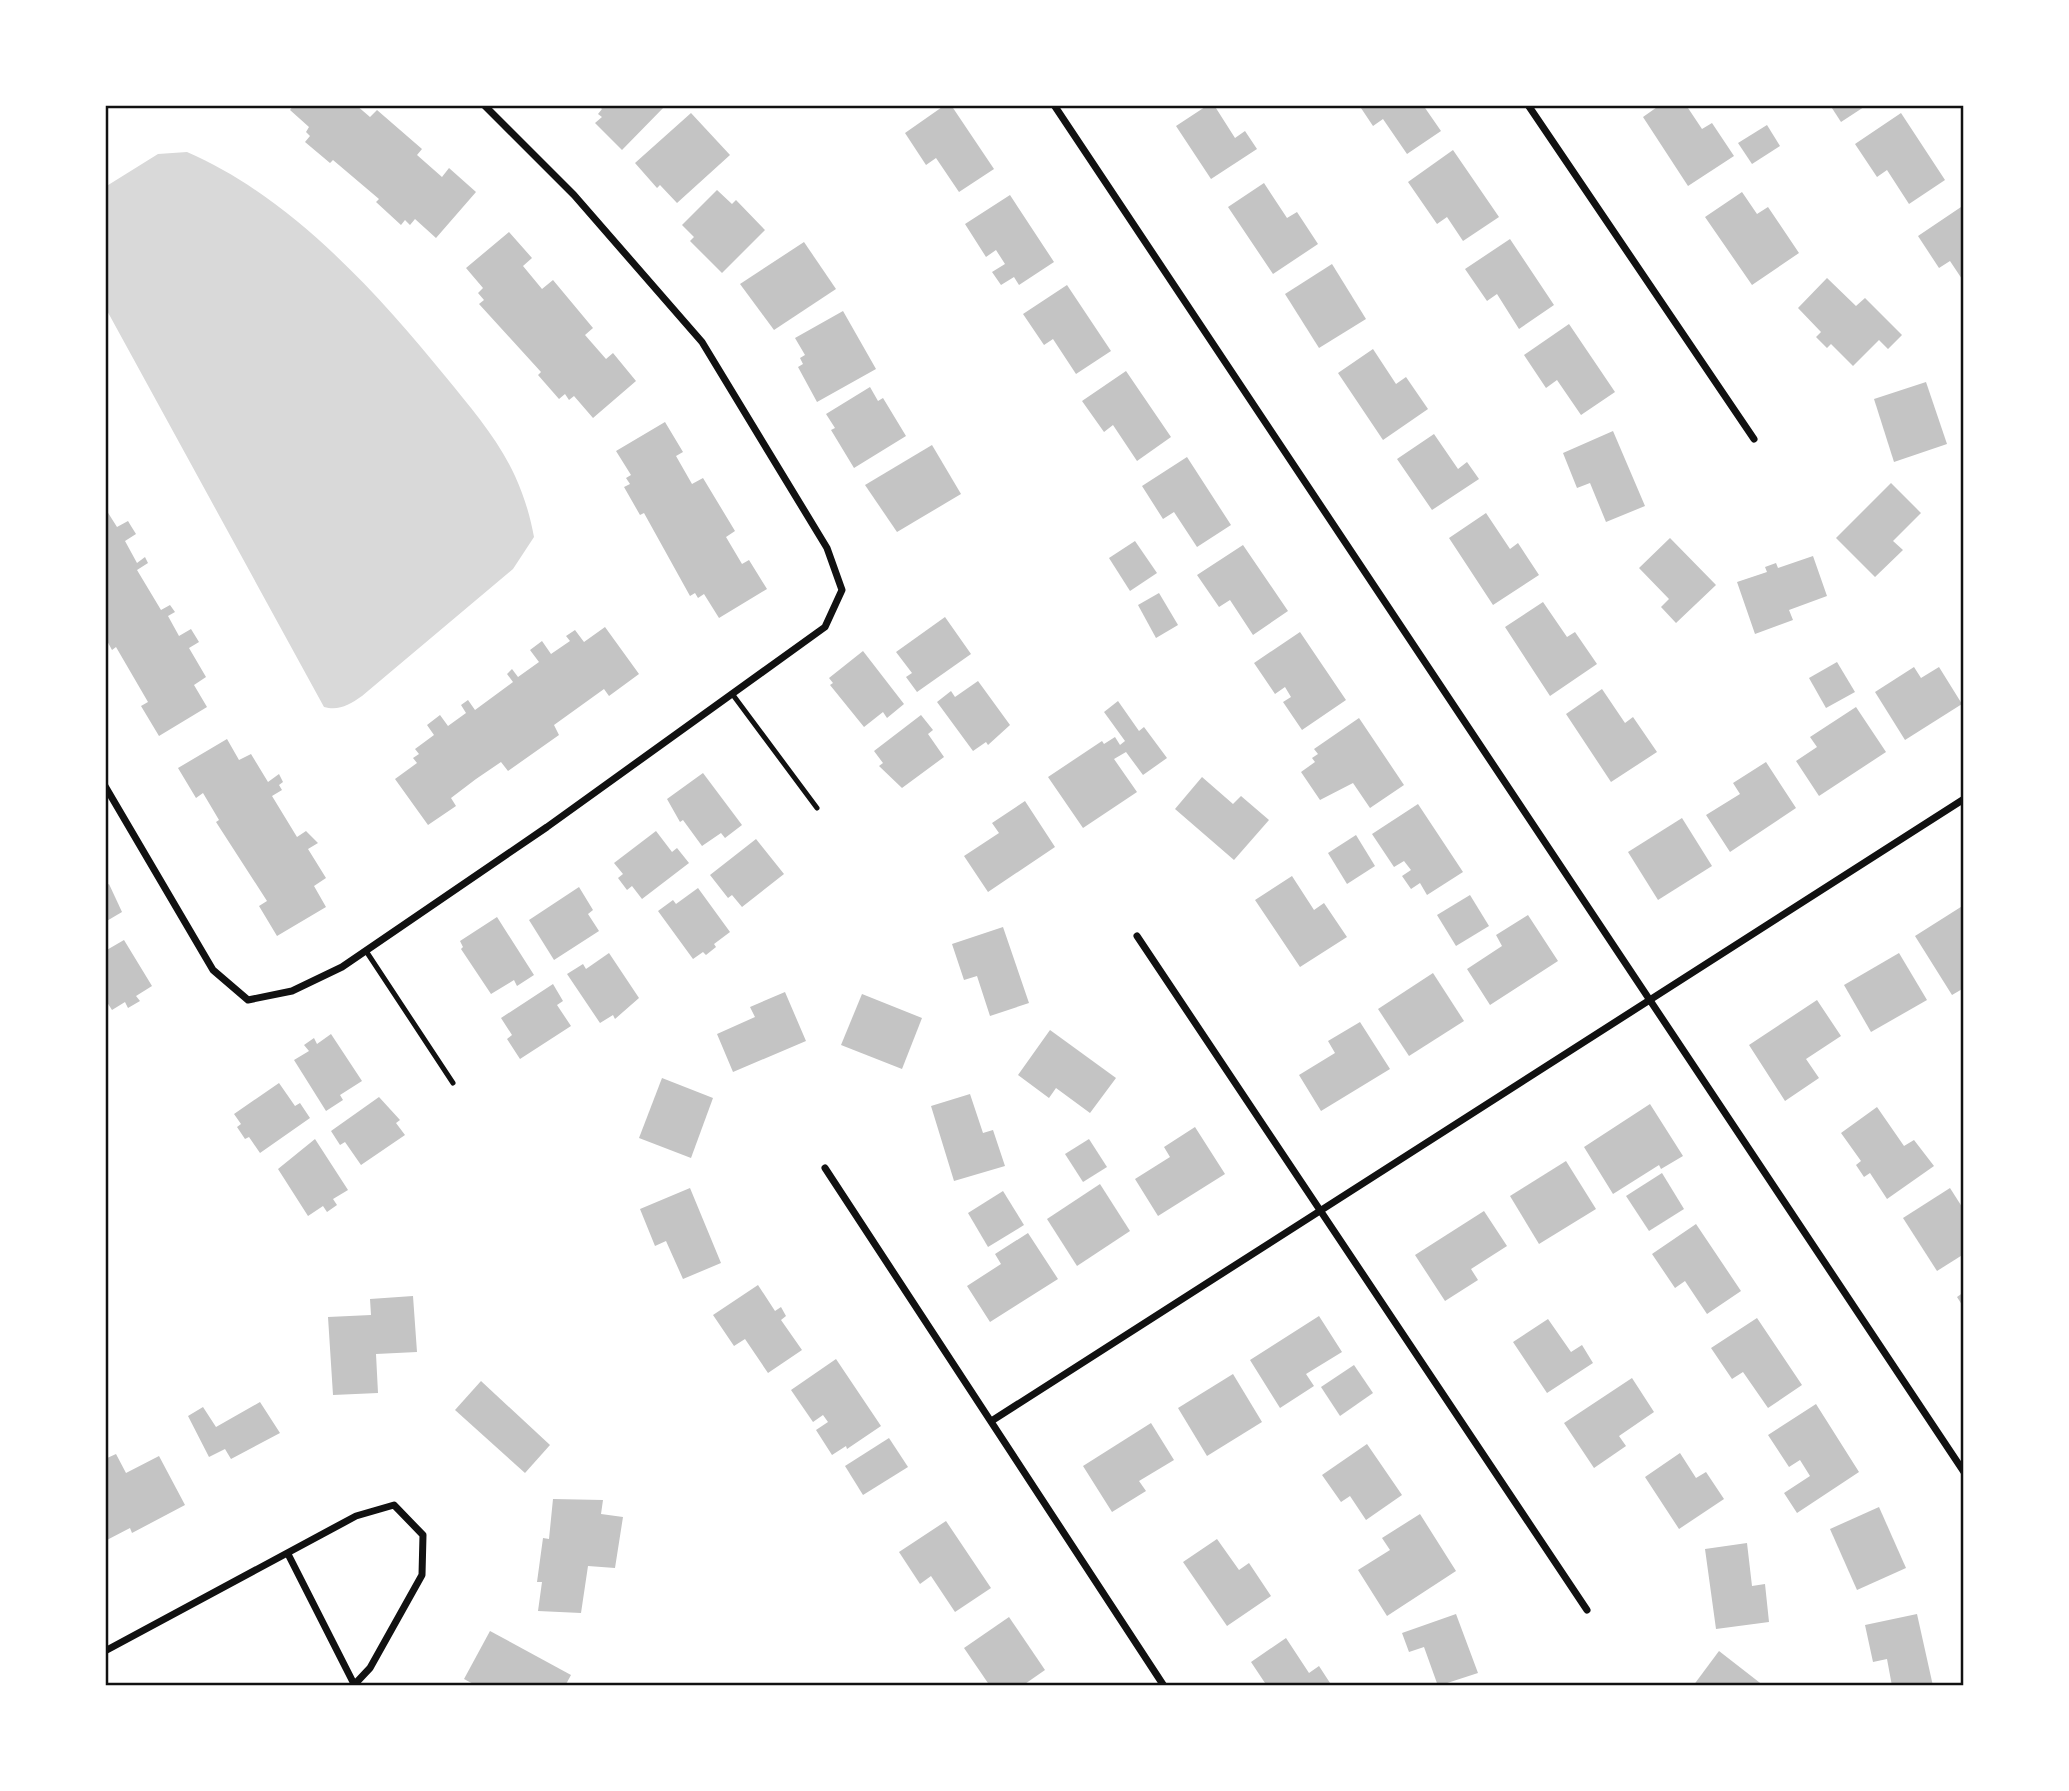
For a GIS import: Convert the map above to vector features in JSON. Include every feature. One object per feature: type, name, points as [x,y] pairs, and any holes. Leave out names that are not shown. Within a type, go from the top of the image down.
[{"type":"street","points":[[105,786],[213,970],[248,1000],[292,990],[342,967],[733,695],[825,627],[842,590],[827,548],[702,342],[574,195],[484,105]]},
{"type":"street","points":[[1054,105],[1964,1472]]},
{"type":"street","points":[[1528,105],[1754,439]]},
{"type":"street","points":[[993,1420],[1650,997],[1964,799]]},
{"type":"street","points":[[1137,936],[1587,1610]]},
{"type":"street","points":[[825,1168],[993,1420],[1164,1686]]},
{"type":"street","points":[[105,1651],[356,1516],[394,1505],[423,1535],[422,1575],[370,1668],[355,1685],[288,1554]]},
{"type":"lane","points":[[733,695],[817,808]]},
{"type":"lane","points":[[366,951],[453,1083]]},
{"type":"shaded area","points":[[187,152],[225,171],[261,194],[295,220],[360,279],[418,344],[483,424],[508,462],[529,513],[534,537],[513,569],[362,696],[339,708],[324,707],[105,307],[105,187],[158,154]]},
{"type":"building","points":[[294,105],[356,105],[370,117],[377,110],[422,149],[417,155],[442,177],[449,168],[476,192],[436,238],[415,219],[410,225],[405,220],[401,225],[376,202],[379,199],[333,160],[330,163],[305,142],[310,136],[306,132],[309,127],[290,110]]},
{"type":"building","points":[[598,105],[666,105],[622,150],[595,123],[602,117],[598,114],[602,109]]},
{"type":"building","points":[[945,105],[951,105],[994,169],[959,192],[936,158],[926,165],[905,133]]},
{"type":"building","points":[[1208,105],[1214,105],[1235,138],[1245,131],[1257,149],[1211,179],[1176,126]]},
{"type":"building","points":[[1359,105],[1423,105],[1441,131],[1407,154],[1383,119],[1373,126]]},
{"type":"building","points":[[1660,105],[1686,105],[1702,129],[1712,123],[1734,156],[1688,186],[1643,117]]},
{"type":"building","points":[[1830,105],[1867,105],[1841,122]]},
{"type":"building","points":[[691,113],[730,155],[677,203],[660,185],[657,188],[635,163]]},
{"type":"building","points":[[1901,113],[1945,180],[1909,204],[1887,170],[1877,177],[1855,144]]},
{"type":"building","points":[[1767,125],[1780,146],[1752,164],[1738,143]]},
{"type":"building","points":[[1453,150],[1499,217],[1463,241],[1447,217],[1437,224],[1408,182]]},
{"type":"building","points":[[1264,183],[1287,218],[1297,212],[1318,244],[1273,274],[1228,207]]},
{"type":"building","points":[[717,190],[732,204],[736,200],[765,230],[722,273],[690,241],[694,237],[682,225]]},
{"type":"building","points":[[1742,192],[1757,214],[1768,207],[1799,253],[1752,285],[1705,217]]},
{"type":"building","points":[[1010,195],[1054,262],[1019,285],[1014,277],[1001,285],[992,272],[1005,264],[996,250],[986,257],[965,224]]},
{"type":"building","points":[[1964,205],[1964,282],[1950,261],[1939,268],[1918,236]]},
{"type":"building","points":[[509,232],[532,258],[523,266],[542,289],[553,280],[593,328],[585,335],[606,359],[613,353],[636,381],[593,418],[574,396],[569,400],[565,394],[559,399],[538,375],[541,372],[479,304],[484,300],[478,293],[483,288],[466,268]]},
{"type":"building","points":[[1510,239],[1554,305],[1519,329],[1497,294],[1487,301],[1465,269]]},
{"type":"building","points":[[804,242],[836,289],[774,330],[740,284]]},
{"type":"building","points":[[1332,264],[1366,319],[1319,348],[1285,294]]},
{"type":"building","points":[[1827,278],[1856,306],[1865,298],[1902,335],[1888,349],[1879,340],[1853,366],[1831,344],[1827,348],[1816,337],[1821,332],[1798,308]]},
{"type":"building","points":[[1067,285],[1111,351],[1076,374],[1053,339],[1044,345],[1023,314]]},
{"type":"building","points":[[843,311],[876,369],[817,402],[798,367],[803,364],[800,358],[805,355],[795,338]]},
{"type":"building","points":[[1569,324],[1615,392],[1581,415],[1557,380],[1546,388],[1524,355]]},
{"type":"building","points":[[1373,349],[1396,384],[1406,377],[1428,409],[1383,440],[1338,373]]},
{"type":"building","points":[[1126,371],[1171,437],[1137,461],[1113,425],[1104,432],[1082,401]]},
{"type":"building","points":[[1926,382],[1947,444],[1894,462],[1874,399]]},
{"type":"building","points":[[870,387],[878,401],[883,398],[906,436],[854,468],[831,430],[835,428],[826,414]]},
{"type":"building","points":[[665,422],[683,452],[676,456],[692,484],[703,478],[735,531],[726,537],[742,564],[749,560],[767,589],[719,618],[704,594],[698,598],[695,593],[690,596],[644,513],[640,515],[624,487],[630,484],[626,478],[631,475],[616,451]]},
{"type":"building","points":[[1613,431],[1645,506],[1606,522],[1590,483],[1577,488],[1563,453]]},
{"type":"building","points":[[1434,434],[1458,469],[1467,462],[1479,479],[1432,510],[1397,459]]},
{"type":"building","points":[[932,445],[961,494],[897,532],[865,485]]},
{"type":"building","points":[[1187,457],[1231,525],[1197,547],[1174,512],[1163,519],[1142,486]]},
{"type":"building","points":[[1891,483],[1921,513],[1893,541],[1903,550],[1875,577],[1836,538]]},
{"type":"building","points":[[105,508],[117,527],[128,521],[136,534],[125,541],[137,563],[145,557],[148,563],[137,570],[161,610],[170,605],[175,612],[168,616],[179,636],[191,629],[199,642],[189,648],[206,677],[194,685],[207,707],[159,736],[141,706],[148,702],[116,647],[112,650],[105,637]]},
{"type":"building","points":[[1486,513],[1510,549],[1518,543],[1539,575],[1493,605],[1449,538]]},
{"type":"building","points":[[1670,538],[1716,585],[1676,623],[1661,607],[1669,599],[1639,568]]},
{"type":"building","points":[[1135,541],[1157,573],[1130,591],[1109,558]]},
{"type":"building","points":[[1243,545],[1288,611],[1253,635],[1230,600],[1219,607],[1197,575]]},
{"type":"building","points":[[1813,556],[1827,596],[1789,610],[1793,620],[1755,634],[1737,582],[1767,572],[1765,567],[1776,563],[1778,568]]},
{"type":"building","points":[[1159,593],[1178,625],[1156,638],[1138,605]]},
{"type":"building","points":[[1543,602],[1567,637],[1575,632],[1597,664],[1550,696],[1505,627]]},
{"type":"building","points":[[945,617],[971,654],[917,692],[906,677],[912,673],[896,652]]},
{"type":"building","points":[[605,627],[639,674],[609,696],[604,689],[554,725],[559,735],[508,771],[501,762],[476,779],[451,798],[456,806],[428,825],[395,779],[417,763],[413,758],[419,754],[415,749],[434,735],[427,725],[440,715],[448,726],[466,713],[461,705],[468,700],[475,710],[513,682],[507,674],[512,669],[518,677],[539,662],[530,650],[542,641],[551,654],[570,641],[566,636],[575,630],[584,642]]},
{"type":"building","points":[[1300,632],[1346,700],[1302,730],[1283,702],[1291,697],[1285,687],[1275,694],[1254,663]]},
{"type":"building","points":[[863,651],[904,704],[887,718],[883,712],[864,727],[830,685],[833,683],[829,678]]},
{"type":"building","points":[[1837,662],[1855,692],[1826,708],[1809,678]]},
{"type":"building","points":[[1914,667],[1921,678],[1939,667],[1962,704],[1905,740],[1875,692]]},
{"type":"building","points":[[978,681],[1010,725],[988,745],[986,742],[973,751],[937,702],[951,691],[955,697]]},
{"type":"building","points":[[1602,689],[1625,723],[1633,717],[1657,752],[1611,782],[1566,714]]},
{"type":"building","points":[[1118,701],[1139,731],[1144,727],[1167,758],[1143,775],[1126,752],[1114,759],[1137,792],[1083,828],[1048,777],[1102,741],[1104,744],[1115,737],[1120,745],[1125,741],[1104,712]]},
{"type":"building","points":[[1856,707],[1886,752],[1819,796],[1796,761],[1817,747],[1810,737]]},
{"type":"building","points":[[921,715],[933,730],[928,734],[944,757],[902,788],[879,766],[883,763],[874,751]]},
{"type":"building","points":[[1359,718],[1404,785],[1370,808],[1353,783],[1320,800],[1301,772],[1315,762],[1312,758],[1318,754],[1314,749]]},
{"type":"building","points":[[227,739],[239,760],[251,754],[268,782],[279,774],[283,782],[279,785],[282,790],[272,796],[297,837],[306,831],[318,843],[308,849],[326,878],[314,886],[326,907],[277,936],[259,906],[267,901],[216,822],[219,820],[203,793],[196,798],[178,768]]},
{"type":"building","points":[[1766,762],[1796,808],[1730,852],[1706,815],[1740,794],[1733,783]]},
{"type":"building","points":[[703,773],[742,825],[725,838],[721,833],[702,846],[683,820],[680,822],[667,799]]},
{"type":"building","points":[[1202,777],[1233,804],[1241,796],[1269,820],[1234,860],[1175,809]]},
{"type":"building","points":[[1025,801],[1055,847],[988,892],[964,856],[999,833],[992,823]]},
{"type":"building","points":[[1418,804],[1463,872],[1427,895],[1420,883],[1411,889],[1402,876],[1411,870],[1404,861],[1394,867],[1372,834]]},
{"type":"building","points":[[1682,818],[1712,866],[1658,900],[1628,852]]},
{"type":"building","points":[[656,831],[672,852],[677,848],[689,863],[642,899],[632,886],[627,890],[618,878],[623,874],[614,863]]},
{"type":"building","points":[[1356,835],[1375,866],[1347,884],[1328,853]]},
{"type":"building","points":[[756,839],[784,874],[742,907],[732,895],[728,898],[710,875]]},
{"type":"building","points":[[1292,876],[1314,910],[1324,903],[1347,937],[1300,967],[1255,900]]},
{"type":"building","points":[[109,884],[122,912],[105,922],[105,886]]},
{"type":"building","points":[[579,887],[593,910],[588,914],[599,931],[554,960],[529,920]]},
{"type":"building","points":[[698,888],[730,932],[714,944],[716,947],[706,955],[703,952],[693,959],[658,911],[673,900],[676,904]]},
{"type":"building","points":[[1470,895],[1489,926],[1456,946],[1437,915]]},
{"type":"building","points":[[1964,905],[1964,973],[1961,974],[1964,988],[1952,995],[1915,936]]},
{"type":"building","points":[[1528,915],[1558,961],[1490,1005],[1467,969],[1502,946],[1496,935]]},
{"type":"building","points":[[497,917],[534,975],[517,986],[514,980],[491,994],[461,949],[463,947],[460,941]]},
{"type":"building","points":[[1003,927],[1029,1003],[990,1016],[977,976],[964,980],[952,944]]},
{"type":"building","points":[[124,940],[152,986],[136,996],[140,1001],[128,1008],[125,1002],[112,1010],[105,999],[105,951]]},
{"type":"building","points":[[609,953],[639,998],[615,1019],[613,1015],[600,1023],[567,974],[583,964],[586,969]]},
{"type":"building","points":[[1899,953],[1927,1000],[1871,1032],[1844,985]]},
{"type":"building","points":[[1433,973],[1464,1021],[1409,1056],[1378,1009]]},
{"type":"building","points":[[553,984],[563,1001],[557,1005],[571,1026],[520,1059],[507,1039],[512,1035],[501,1018]]},
{"type":"building","points":[[785,992],[806,1041],[733,1072],[717,1034],[755,1017],[750,1007]]},
{"type":"building","points":[[862,994],[922,1018],[902,1069],[841,1045]]},
{"type":"building","points":[[1817,1000],[1841,1036],[1806,1059],[1819,1078],[1785,1101],[1749,1045]]},
{"type":"building","points":[[1360,1022],[1390,1069],[1321,1111],[1299,1075],[1335,1053],[1328,1041]]},
{"type":"building","points":[[1050,1030],[1116,1078],[1090,1113],[1056,1088],[1049,1098],[1018,1075]]},
{"type":"building","points":[[331,1034],[362,1081],[340,1095],[343,1100],[326,1111],[294,1060],[309,1051],[304,1045],[314,1038],[317,1044]]},
{"type":"building","points":[[662,1078],[713,1098],[691,1158],[639,1138]]},
{"type":"building","points":[[279,1083],[295,1106],[300,1103],[310,1118],[260,1153],[249,1137],[245,1139],[237,1127],[241,1124],[234,1114]]},
{"type":"building","points":[[970,1094],[983,1133],[993,1130],[1005,1166],[954,1181],[931,1106]]},
{"type":"building","points":[[379,1097],[400,1120],[396,1123],[405,1135],[361,1165],[345,1142],[340,1145],[331,1131]]},
{"type":"building","points":[[1650,1104],[1683,1156],[1661,1169],[1659,1165],[1613,1194],[1584,1147]]},
{"type":"building","points":[[1877,1107],[1904,1146],[1914,1140],[1934,1166],[1887,1199],[1870,1173],[1864,1177],[1856,1165],[1861,1161],[1841,1133]]},
{"type":"building","points":[[1195,1127],[1225,1174],[1158,1216],[1135,1179],[1170,1157],[1164,1147]]},
{"type":"building","points":[[315,1139],[348,1190],[333,1199],[337,1205],[327,1212],[323,1206],[308,1216],[278,1169]]},
{"type":"building","points":[[1089,1139],[1107,1167],[1083,1182],[1065,1154]]},
{"type":"building","points":[[1566,1161],[1596,1209],[1539,1244],[1510,1196]]},
{"type":"building","points":[[1662,1173],[1684,1209],[1649,1231],[1626,1196]]},
{"type":"building","points":[[1100,1184],[1130,1231],[1077,1266],[1047,1219]]},
{"type":"building","points":[[690,1188],[721,1263],[683,1279],[666,1241],[655,1246],[640,1209]]},
{"type":"building","points":[[1950,1188],[1964,1210],[1964,1254],[1937,1271],[1903,1218]]},
{"type":"building","points":[[1003,1191],[1024,1225],[988,1247],[968,1213]]},
{"type":"building","points":[[1484,1211],[1507,1246],[1471,1269],[1478,1280],[1445,1301],[1415,1255]]},
{"type":"building","points":[[1696,1224],[1741,1291],[1707,1314],[1685,1281],[1675,1288],[1652,1254]]},
{"type":"building","points":[[1028,1233],[1058,1279],[990,1322],[967,1286],[1001,1264],[995,1254]]},
{"type":"building","points":[[758,1285],[775,1311],[781,1307],[786,1316],[781,1320],[802,1350],[768,1373],[745,1339],[734,1346],[713,1315]]},
{"type":"building","points":[[1964,1292],[1964,1308],[1957,1297]]},
{"type":"building","points":[[413,1296],[417,1352],[376,1354],[378,1393],[333,1395],[328,1317],[371,1315],[370,1299]]},
{"type":"building","points":[[1319,1316],[1342,1352],[1306,1374],[1314,1386],[1280,1408],[1250,1360]]},
{"type":"building","points":[[1757,1318],[1802,1385],[1768,1408],[1743,1372],[1732,1379],[1711,1348]]},
{"type":"building","points":[[1548,1319],[1571,1352],[1582,1345],[1593,1363],[1547,1393],[1513,1342]]},
{"type":"building","points":[[836,1359],[881,1426],[847,1449],[846,1446],[832,1455],[816,1430],[828,1422],[823,1415],[813,1422],[791,1390]]},
{"type":"building","points":[[1354,1365],[1373,1393],[1340,1416],[1321,1387]]},
{"type":"building","points":[[1233,1374],[1262,1422],[1207,1456],[1178,1408]]},
{"type":"building","points":[[1632,1378],[1654,1412],[1619,1436],[1626,1446],[1594,1468],[1564,1423]]},
{"type":"building","points":[[481,1381],[550,1445],[525,1473],[455,1410]]},
{"type":"building","points":[[260,1402],[280,1433],[231,1459],[225,1449],[209,1457],[188,1416],[203,1407],[216,1427]]},
{"type":"building","points":[[1816,1404],[1859,1472],[1797,1513],[1784,1493],[1810,1476],[1800,1460],[1789,1467],[1768,1435]]},
{"type":"building","points":[[1151,1423],[1174,1460],[1139,1481],[1146,1491],[1112,1512],[1083,1466]]},
{"type":"building","points":[[889,1438],[908,1467],[863,1495],[845,1466]]},
{"type":"building","points":[[1367,1444],[1402,1495],[1366,1520],[1350,1496],[1341,1502],[1322,1475]]},
{"type":"building","points":[[1680,1453],[1696,1478],[1706,1472],[1724,1499],[1679,1529],[1645,1477]]},
{"type":"building","points":[[116,1454],[126,1473],[159,1456],[185,1505],[132,1533],[130,1528],[105,1541],[105,1459]]},
{"type":"building","points":[[553,1499],[603,1500],[601,1514],[623,1517],[615,1568],[588,1566],[581,1613],[538,1611],[542,1582],[537,1582],[543,1538],[549,1539]]},
{"type":"building","points":[[1879,1507],[1906,1568],[1857,1590],[1830,1529]]},
{"type":"building","points":[[1420,1514],[1456,1571],[1387,1616],[1358,1570],[1390,1550],[1382,1538]]},
{"type":"building","points":[[946,1521],[991,1588],[955,1612],[931,1576],[920,1584],[899,1552]]},
{"type":"building","points":[[1217,1539],[1239,1570],[1249,1563],[1271,1596],[1227,1626],[1183,1562]]},
{"type":"building","points":[[1747,1543],[1752,1586],[1765,1584],[1769,1622],[1716,1629],[1705,1549]]},
{"type":"building","points":[[1456,1614],[1478,1673],[1438,1686],[1424,1647],[1409,1652],[1402,1633]]},
{"type":"building","points":[[1917,1614],[1933,1686],[1892,1686],[1887,1659],[1873,1662],[1865,1625]]},
{"type":"building","points":[[1009,1617],[1045,1670],[1022,1686],[990,1686],[964,1648]]},
{"type":"building","points":[[490,1631],[571,1675],[565,1686],[477,1686],[464,1679]]},
{"type":"building","points":[[1286,1638],[1309,1673],[1319,1666],[1332,1686],[1267,1686],[1251,1662]]},
{"type":"building","points":[[1719,1651],[1764,1686],[1693,1686]]}]
